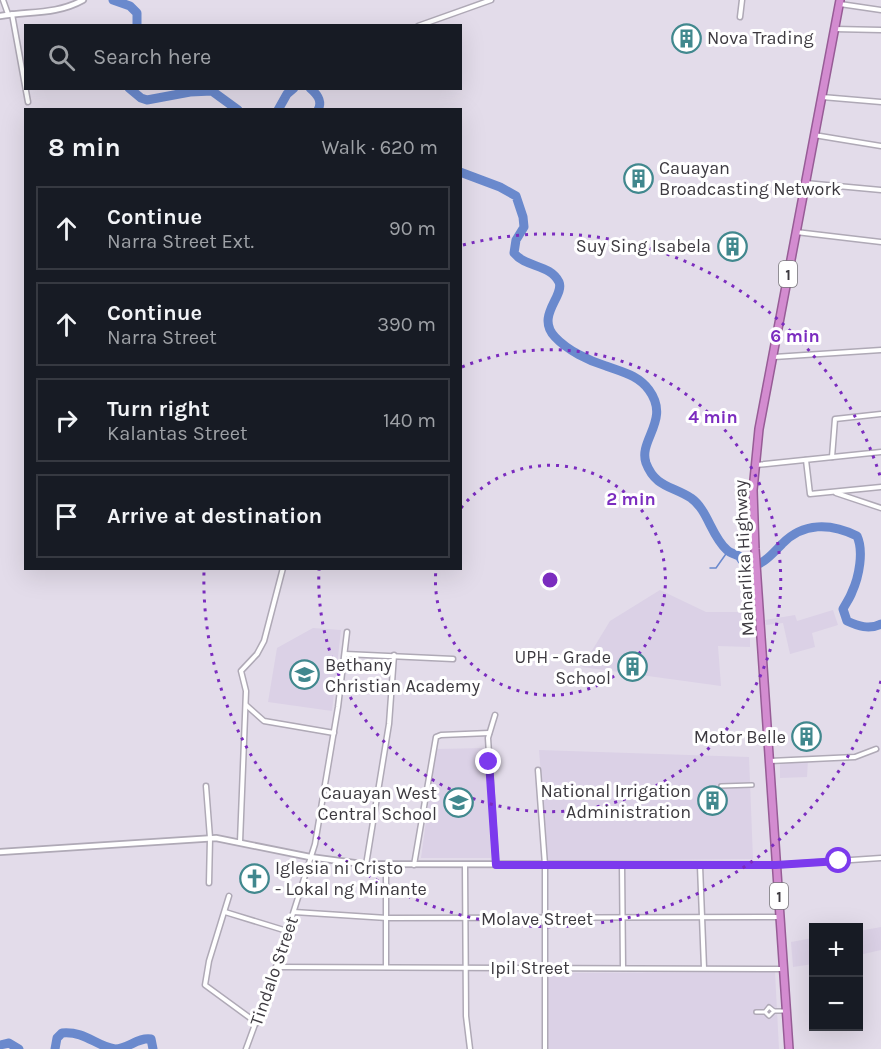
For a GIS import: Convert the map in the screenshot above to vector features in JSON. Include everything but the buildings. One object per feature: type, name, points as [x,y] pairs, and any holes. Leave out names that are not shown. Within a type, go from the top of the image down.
[{"type":"highway","name":"Maharlika Highway","points":[[789,1049],[753,500],[759,429],[820,97],[840,2]]},
{"type":"street","points":[[3,0],[10,14],[24,82]]},
{"type":"street","points":[[0,16],[57,11],[83,0]]},
{"type":"street","points":[[424,24],[492,0]]},
{"type":"street","points":[[740,17],[742,0]]},
{"type":"street","points":[[840,2],[881,10]]},
{"type":"street","points":[[833,29],[881,30]]},
{"type":"street","points":[[26,90],[28,102]]},
{"type":"street","points":[[820,97],[881,102]]},
{"type":"street","points":[[814,135],[881,146]]},
{"type":"street","points":[[805,183],[881,190]]},
{"type":"street","points":[[795,232],[881,242]]},
{"type":"street","points":[[774,357],[881,350]]},
{"type":"street","points":[[832,457],[835,419],[881,414]]},
{"type":"street","points":[[755,465],[881,452]]},
{"type":"street","points":[[806,460],[810,494],[881,487]]},
{"type":"street","points":[[833,492],[881,507]]},
{"type":"street","points":[[240,842],[246,705],[246,685],[241,677],[241,671],[257,654],[264,641],[282,570]]},
{"type":"street","name":"Tindalo Street","points":[[246,1049],[276,967],[318,830],[347,632]]},
{"type":"street","points":[[345,654],[453,659]]},
{"type":"street","points":[[366,865],[388,734],[394,655]]},
{"type":"street","points":[[246,705],[264,721],[334,733]]},
{"type":"street","points":[[495,715],[489,733],[489,762],[496,865]]},
{"type":"street","points":[[414,865],[436,738],[441,735],[489,733]]},
{"type":"street","points":[[770,761],[855,757],[876,749]]},
{"type":"street","points":[[538,770],[545,865],[546,1049]]},
{"type":"street","points":[[721,786],[752,785]]},
{"type":"street","points":[[206,786],[210,838],[209,883]]},
{"type":"street","points":[[0,852],[210,838],[366,865],[776,865],[881,858]]},
{"type":"street","points":[[386,865],[386,967]]},
{"type":"street","points":[[465,865],[466,1016],[470,1049]]},
{"type":"street","points":[[622,865],[623,968]]},
{"type":"street","points":[[700,866],[704,968]]},
{"type":"street","points":[[229,896],[209,961],[205,985],[257,1023]]},
{"type":"street","points":[[225,912],[287,931]]},
{"type":"street","name":"Molave Street","points":[[294,912],[387,918],[781,917]]},
{"type":"street","name":"Ipil Street","points":[[276,967],[784,969]]},
{"type":"street","points":[[756,1012],[765,1012],[769,1016],[774,1011],[787,1011]]},
{"type":"shaded area","points":[[660,590],[706,612],[750,612],[750,647],[718,646],[721,686],[582,667],[610,621]]},
{"type":"shaded area","points":[[833,610],[838,625],[812,633],[815,647],[790,654],[783,623],[766,625],[765,620],[795,615],[797,621]]},
{"type":"shaded area","name":"Bethany Christian Academy","points":[[313,628],[341,630],[332,711],[268,702],[277,648]]},
{"type":"shaded area","name":"Cauayan West Central School","points":[[485,748],[491,858],[421,858],[436,749]]},
{"type":"shaded area","points":[[539,750],[749,757],[753,859],[548,861]]},
{"type":"shaded area","points":[[808,760],[807,777],[780,778],[780,762]]},
{"type":"shaded area","points":[[881,927],[881,950],[863,954],[863,930]]},
{"type":"shaded area","points":[[809,939],[809,965],[793,967],[791,942]]},
{"type":"shaded area","points":[[775,972],[779,1049],[548,1049],[546,973]]},
{"type":"waterway","points":[[113,0],[130,6],[137,13],[137,24]]},
{"type":"waterway","points":[[131,90],[147,100],[190,92],[212,91],[235,108]]},
{"type":"waterway","points":[[279,108],[292,90]]},
{"type":"waterway","points":[[312,90],[318,98],[319,108]]},
{"type":"waterway","points":[[462,173],[500,187],[516,196],[524,227],[516,240],[514,253],[519,258],[550,272],[559,282],[560,288],[548,322],[555,337],[572,351],[635,377],[649,390],[657,411],[645,454],[646,463],[654,477],[697,503],[717,538],[728,551],[739,556],[747,567],[763,562],[790,537],[808,528],[827,527],[857,536],[860,549],[859,572],[855,586],[843,609],[847,621],[851,623],[868,627],[881,624]]},
{"type":"waterway","points":[[710,568],[716,568],[728,551]]},
{"type":"waterway","points":[[55,1049],[57,1038],[62,1033],[78,1034],[115,1049],[151,1039],[153,1049]]},
{"type":"waterway","points":[[0,1045],[9,1043],[19,1049]]},
{"type":"place","name":"Nova Trading","points":[[686,38]]},
{"type":"place","name":"Cauayan Broadcasting Network","points":[[638,178]]},
{"type":"place","name":"Suy Sing Isabela","points":[[732,246]]},
{"type":"place","name":"UPH - Grade School","points":[[632,667]]},
{"type":"place","name":"Bethany Christian Academy","points":[[304,675]]},
{"type":"place","name":"Motor Belle","points":[[807,737]]},
{"type":"place","name":"National Irrigation Administration","points":[[712,801]]},
{"type":"place","name":"Cauayan West Central School","points":[[458,803]]},
{"type":"place","name":"Iglesia ni Cristo - Lokal ng Minante","points":[[254,878]]},
{"type":"route","points":[[489,762],[496,865],[776,865],[839,861]]}]
